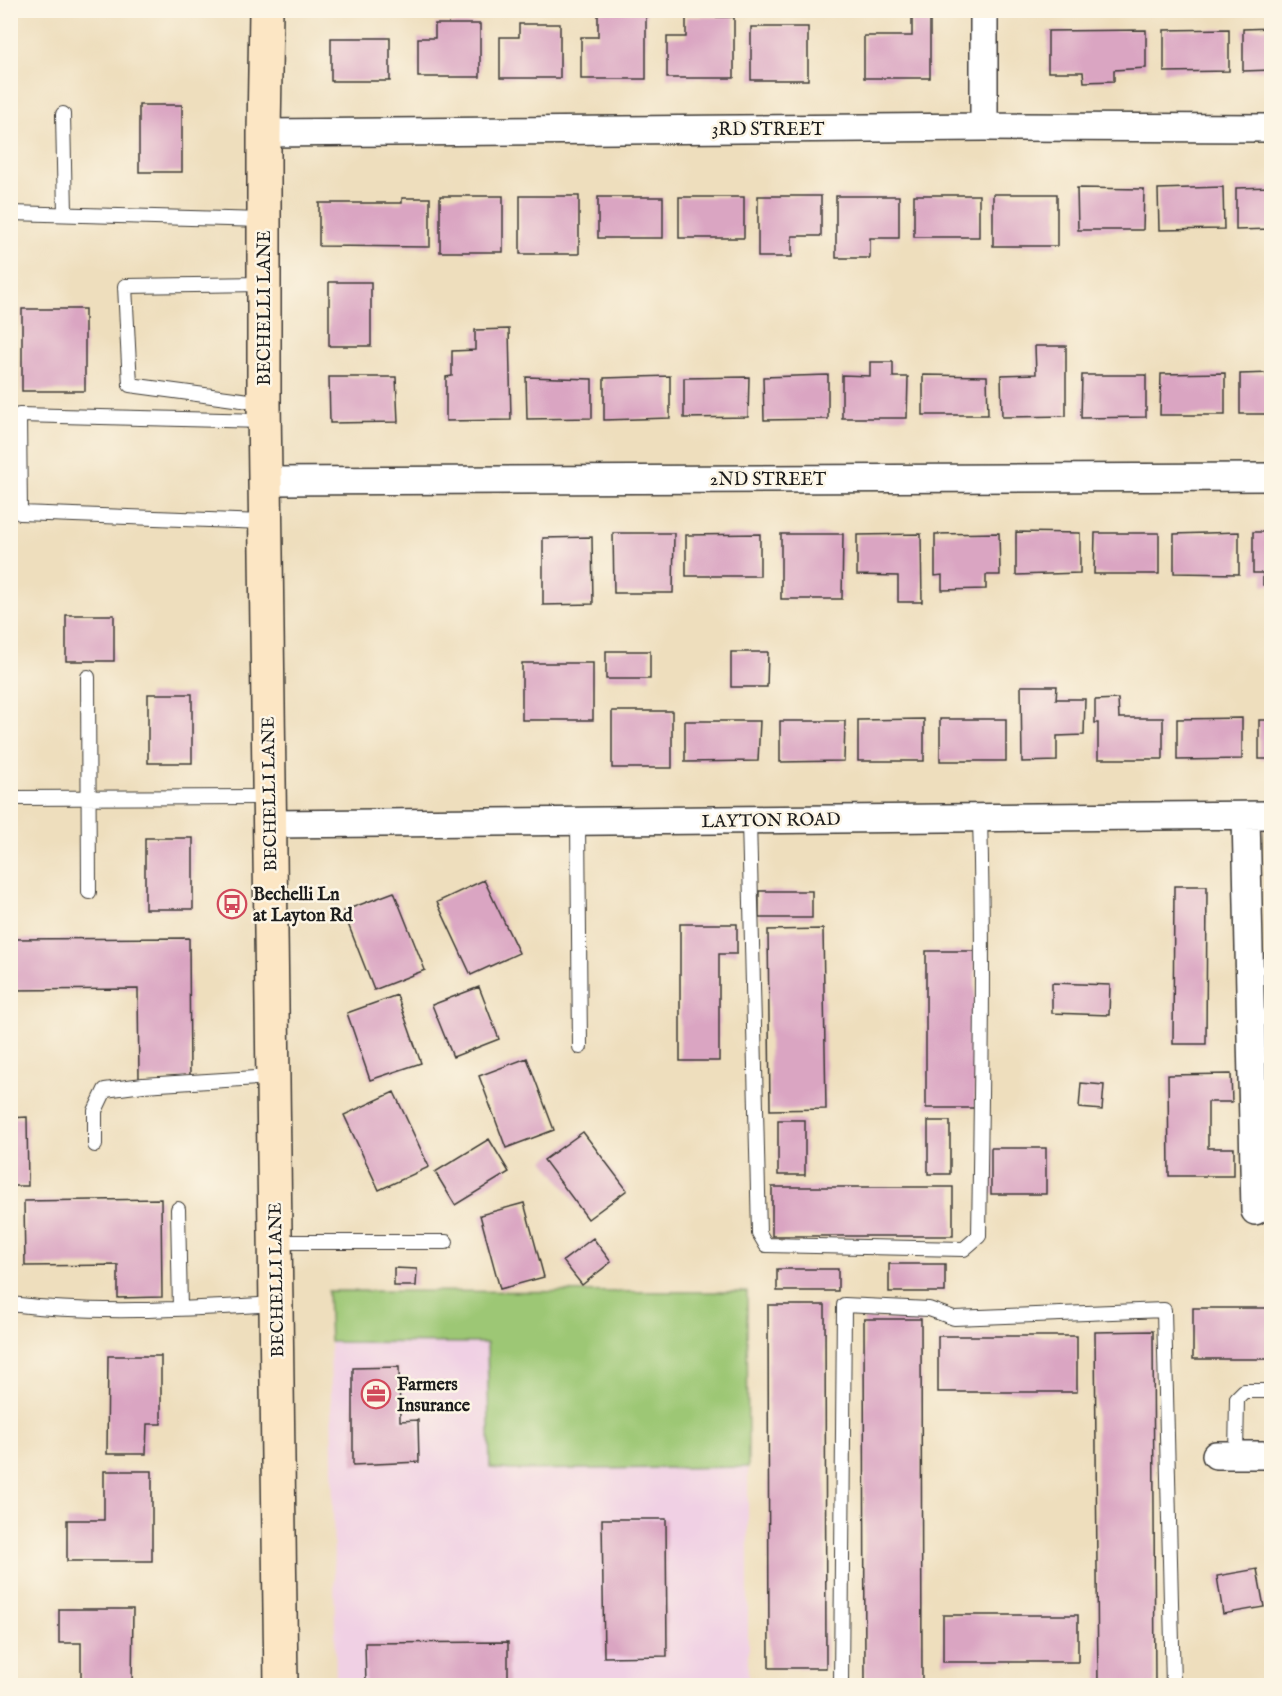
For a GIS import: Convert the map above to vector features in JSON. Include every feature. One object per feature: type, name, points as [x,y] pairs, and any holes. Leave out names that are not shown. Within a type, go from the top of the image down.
[{"type":"main road","name":"BECHELLI LANE","points":[[266,10],[265,412],[281,1686]]},
{"type":"street","points":[[984,10],[984,127]]},
{"type":"street","name":"3RD STREET","points":[[264,133],[984,127],[1272,128]]},
{"type":"street","name":"2ND STREET","points":[[266,481],[1272,477]]},
{"type":"street","name":"LAYTON ROAD","points":[[270,810],[578,822],[1259,815]]},
{"type":"street","points":[[1255,1211],[1259,815]]},
{"type":"street","points":[[1226,1455],[1272,1455]]},
{"type":"lane","points":[[63,114],[65,214]]},
{"type":"lane","points":[[10,213],[264,220]]},
{"type":"lane","points":[[264,284],[125,286],[130,385],[265,412]]},
{"type":"lane","points":[[265,412],[19,415],[20,513],[266,522]]},
{"type":"lane","points":[[88,677],[89,892]]},
{"type":"lane","points":[[10,798],[89,797],[270,810]]},
{"type":"lane","points":[[749,820],[759,1233],[766,1245],[964,1249],[979,1236],[982,1085],[980,818]]},
{"type":"lane","points":[[578,822],[580,1047]]},
{"type":"lane","points":[[95,1145],[95,1112],[105,1090],[143,1085],[273,1077]]},
{"type":"lane","points":[[178,1209],[180,1309]]},
{"type":"lane","points":[[275,1242],[446,1242]]},
{"type":"lane","points":[[10,1304],[54,1310],[180,1309],[276,1304]]},
{"type":"lane","points":[[840,1686],[844,1305],[929,1310],[954,1318],[1164,1310],[1173,1686]]},
{"type":"lane","points":[[1226,1455],[1237,1398],[1244,1391],[1272,1391]]},
{"type":"shaded area","points":[[330,1342],[487,1343],[490,1468],[670,1463],[748,1467],[748,1685],[336,1685]]},
{"type":"green space","points":[[328,1291],[747,1292],[748,1467],[512,1470],[490,1468],[487,1343],[330,1342]]},
{"type":"building","points":[[598,12],[646,12],[646,79],[581,79],[581,37],[598,37]]},
{"type":"building","points":[[912,12],[930,12],[930,78],[864,78],[864,36],[912,36]]},
{"type":"building","points":[[686,17],[734,17],[734,78],[667,78],[667,37],[686,37]]},
{"type":"building","points":[[435,24],[480,24],[480,77],[418,77],[418,38],[435,38]]},
{"type":"building","points":[[519,24],[560,24],[560,78],[500,78],[500,37],[519,37]]},
{"type":"building","points":[[751,27],[808,27],[808,80],[751,80]]},
{"type":"building","points":[[1272,28],[1272,70],[1243,71],[1243,29]]},
{"type":"building","points":[[1229,29],[1229,71],[1164,72],[1164,30]]},
{"type":"building","points":[[1146,30],[1146,68],[1114,70],[1114,81],[1084,82],[1083,72],[1048,72],[1048,31]]},
{"type":"building","points":[[331,38],[390,38],[390,81],[331,81]]},
{"type":"building","points":[[139,105],[182,105],[182,172],[139,172]]},
{"type":"building","points":[[1223,187],[1224,229],[1159,230],[1158,189]]},
{"type":"building","points":[[1272,187],[1272,229],[1236,230],[1236,188]]},
{"type":"building","points":[[1077,188],[1144,189],[1143,230],[1078,230]]},
{"type":"building","points":[[993,194],[1057,194],[1057,246],[993,246]]},
{"type":"building","points":[[914,195],[979,195],[979,237],[914,237]]},
{"type":"building","points":[[440,196],[503,196],[503,252],[440,252]]},
{"type":"building","points":[[520,196],[579,196],[579,254],[520,254]]},
{"type":"building","points":[[758,196],[821,196],[821,236],[792,236],[792,257],[758,257]]},
{"type":"building","points":[[836,196],[899,196],[899,238],[870,238],[870,258],[836,258]]},
{"type":"building","points":[[598,197],[663,197],[663,238],[598,238]]},
{"type":"building","points":[[679,197],[744,197],[744,238],[679,238]]},
{"type":"building","points":[[402,198],[430,198],[430,247],[319,246],[319,203],[402,203]]},
{"type":"building","points":[[329,282],[371,282],[371,346],[329,346]]},
{"type":"building","points":[[22,309],[85,309],[85,391],[22,391]]},
{"type":"building","points":[[509,329],[511,420],[446,421],[446,377],[452,376],[452,351],[475,350],[475,330]]},
{"type":"building","points":[[1035,346],[1066,346],[1066,416],[1002,417],[1001,375],[1036,374]]},
{"type":"building","points":[[870,362],[893,362],[893,377],[908,377],[907,418],[842,418],[842,375],[870,376]]},
{"type":"building","points":[[1225,373],[1225,415],[1160,415],[1161,374]]},
{"type":"building","points":[[1272,373],[1272,414],[1240,414],[1240,374]]},
{"type":"building","points":[[828,375],[828,419],[764,420],[763,377]]},
{"type":"building","points":[[923,375],[987,376],[988,415],[923,415]]},
{"type":"building","points":[[1082,375],[1146,375],[1146,417],[1081,418]]},
{"type":"building","points":[[670,376],[670,418],[604,420],[604,378]]},
{"type":"building","points":[[329,377],[396,377],[398,422],[330,423]]},
{"type":"building","points":[[526,377],[592,379],[592,418],[527,419]]},
{"type":"building","points":[[749,377],[748,417],[684,418],[684,378]]},
{"type":"building","points":[[1016,532],[1080,533],[1080,573],[1016,575]]},
{"type":"building","points":[[1239,532],[1239,574],[1174,573],[1174,534]]},
{"type":"building","points":[[1253,532],[1272,532],[1272,585],[1263,585],[1263,573],[1253,573]]},
{"type":"building","points":[[613,533],[674,533],[673,593],[614,593]]},
{"type":"building","points":[[999,533],[1000,575],[986,575],[986,589],[942,590],[942,575],[935,576],[935,534]]},
{"type":"building","points":[[1095,533],[1159,533],[1159,574],[1094,574]]},
{"type":"building","points":[[760,534],[760,576],[686,576],[686,535]]},
{"type":"building","points":[[781,534],[843,534],[842,599],[781,599]]},
{"type":"building","points":[[921,534],[922,602],[898,602],[898,576],[857,575],[857,535]]},
{"type":"building","points":[[592,537],[593,604],[543,605],[543,538]]},
{"type":"building","points":[[66,615],[114,615],[114,661],[66,661]]},
{"type":"building","points":[[606,651],[650,651],[650,679],[606,679]]},
{"type":"building","points":[[731,652],[768,652],[767,687],[731,687]]},
{"type":"building","points":[[522,663],[593,663],[593,720],[522,720]]},
{"type":"building","points":[[1021,686],[1057,686],[1056,699],[1085,699],[1084,735],[1057,736],[1057,761],[1022,762]]},
{"type":"building","points":[[148,694],[192,694],[192,763],[148,763]]},
{"type":"building","points":[[1118,699],[1119,718],[1163,718],[1163,759],[1098,759],[1098,723],[1095,723],[1095,700]]},
{"type":"building","points":[[612,711],[672,711],[672,768],[612,768]]},
{"type":"building","points":[[1242,718],[1242,759],[1177,760],[1177,719]]},
{"type":"building","points":[[924,719],[924,761],[858,761],[858,720]]},
{"type":"building","points":[[940,719],[1006,719],[1006,761],[940,761]]},
{"type":"building","points":[[1259,720],[1272,720],[1272,759],[1259,759]]},
{"type":"building","points":[[685,721],[760,721],[758,761],[685,762]]},
{"type":"building","points":[[780,721],[845,721],[844,761],[780,762]]},
{"type":"building","points":[[145,838],[193,838],[193,909],[145,909]]},
{"type":"building","points":[[484,880],[519,953],[471,975],[437,902]]},
{"type":"building","points":[[1174,886],[1207,886],[1206,1044],[1173,1044]]},
{"type":"building","points":[[759,891],[812,891],[812,918],[759,918]]},
{"type":"building","points":[[394,892],[425,970],[374,990],[343,911]]},
{"type":"building","points":[[680,924],[737,924],[737,954],[719,954],[719,1061],[680,1061]]},
{"type":"building","points":[[823,929],[826,1109],[770,1110],[768,930]]},
{"type":"building","points":[[189,938],[190,1078],[139,1079],[138,989],[10,990],[10,939]]},
{"type":"building","points":[[926,951],[975,951],[975,1108],[926,1108]]},
{"type":"building","points":[[1052,983],[1110,985],[1109,1015],[1052,1013]]},
{"type":"building","points":[[479,987],[499,1039],[453,1057],[432,1005]]},
{"type":"building","points":[[397,995],[421,1063],[370,1080],[347,1013]]},
{"type":"building","points":[[1263,1015],[1272,1015],[1272,1054],[1264,1055]]},
{"type":"building","points":[[527,1058],[554,1130],[506,1148],[479,1076]]},
{"type":"building","points":[[1231,1074],[1232,1102],[1208,1102],[1208,1148],[1234,1148],[1234,1176],[1169,1176],[1168,1075]]},
{"type":"building","points":[[1081,1083],[1104,1085],[1102,1110],[1079,1108]]},
{"type":"building","points":[[394,1092],[429,1167],[379,1190],[344,1115]]},
{"type":"building","points":[[27,1117],[28,1186],[10,1186],[10,1118]]},
{"type":"building","points":[[778,1120],[805,1120],[805,1175],[778,1175]]},
{"type":"building","points":[[928,1121],[950,1121],[950,1174],[928,1174]]},
{"type":"building","points":[[583,1132],[627,1190],[588,1219],[544,1160]]},
{"type":"building","points":[[489,1139],[509,1172],[455,1205],[435,1172]]},
{"type":"building","points":[[991,1148],[1046,1148],[1046,1194],[991,1194]]},
{"type":"building","points":[[772,1187],[953,1187],[953,1236],[772,1236]]},
{"type":"building","points":[[161,1199],[162,1297],[118,1298],[118,1265],[25,1266],[24,1201]]},
{"type":"building","points":[[524,1203],[544,1277],[500,1289],[480,1215]]},
{"type":"building","points":[[593,1238],[611,1262],[582,1285],[563,1261]]},
{"type":"building","points":[[889,1264],[945,1264],[945,1292],[889,1292]]},
{"type":"building","points":[[394,1268],[417,1269],[416,1286],[394,1286]]},
{"type":"building","points":[[777,1269],[838,1269],[838,1291],[777,1291]]},
{"type":"building","points":[[768,1305],[825,1305],[826,1668],[769,1668]]},
{"type":"building","points":[[1193,1308],[1272,1308],[1272,1359],[1193,1359]]},
{"type":"building","points":[[864,1319],[921,1319],[922,1686],[865,1686]]},
{"type":"building","points":[[1153,1331],[1155,1686],[1098,1686],[1095,1332]]},
{"type":"building","points":[[938,1336],[1077,1336],[1077,1392],[938,1392]]},
{"type":"building","points":[[108,1356],[161,1356],[161,1424],[147,1424],[146,1454],[107,1454]]},
{"type":"building","name":"Farmers Insurance","points":[[399,1367],[400,1421],[418,1420],[419,1462],[353,1465],[353,1368]]},
{"type":"building","points":[[104,1471],[152,1471],[152,1561],[67,1561],[67,1520],[104,1520]]},
{"type":"building","points":[[602,1519],[666,1519],[667,1656],[604,1657]]},
{"type":"building","points":[[1257,1569],[1264,1607],[1223,1614],[1217,1576]]},
{"type":"building","points":[[59,1609],[133,1609],[132,1686],[81,1686],[81,1643],[59,1643]]},
{"type":"building","points":[[943,1615],[1078,1615],[1078,1662],[943,1662]]},
{"type":"building","points":[[508,1642],[508,1686],[366,1686],[365,1643]]},
{"type":"place","name":"Bechelli Ln at Layton Rd","points":[[232,904]]},
{"type":"place","name":"Farmers Insurance","points":[[376,1394]]}]
